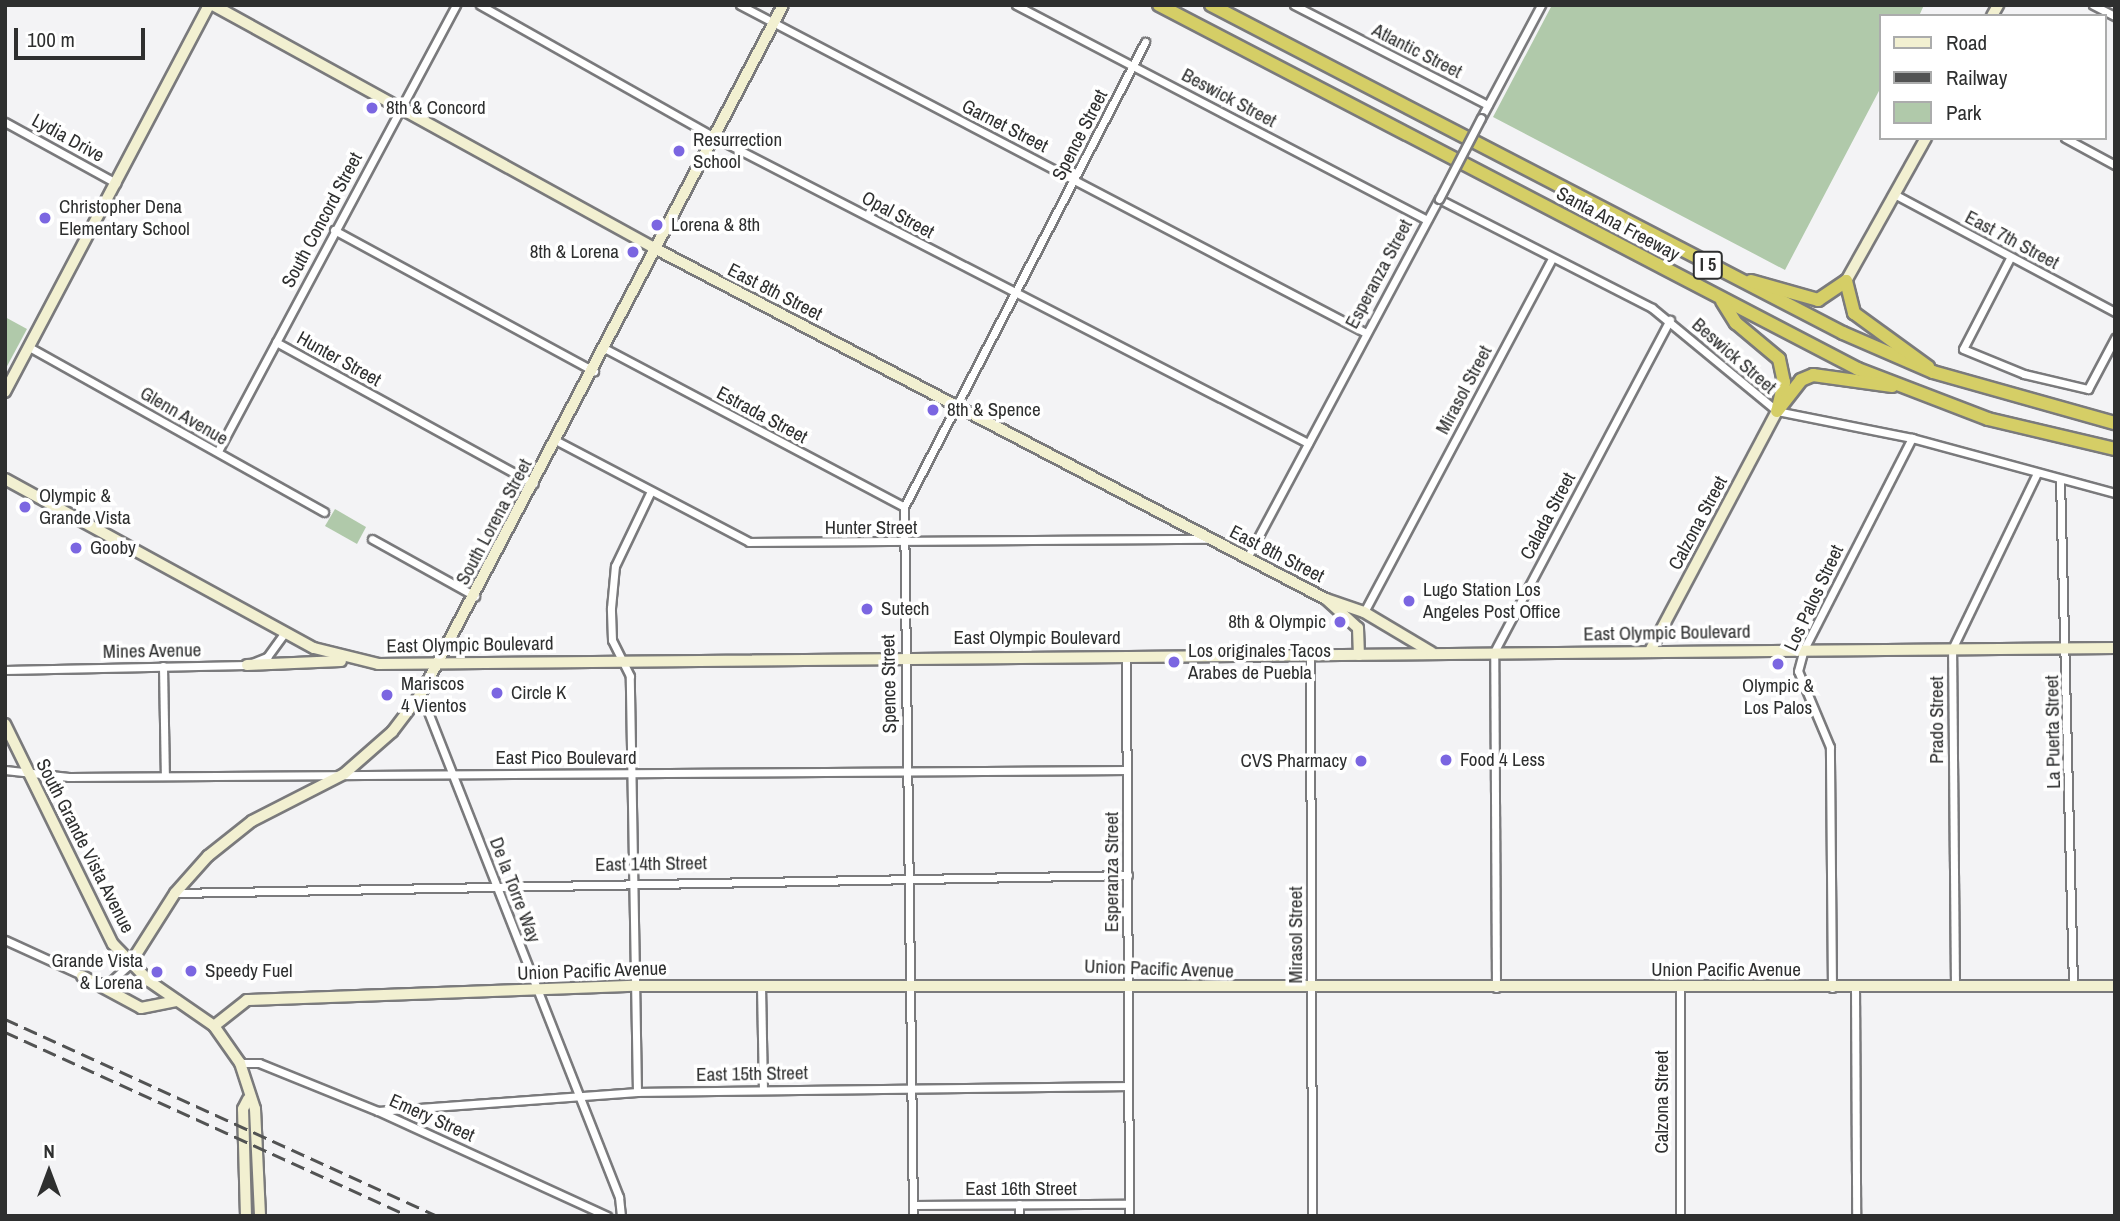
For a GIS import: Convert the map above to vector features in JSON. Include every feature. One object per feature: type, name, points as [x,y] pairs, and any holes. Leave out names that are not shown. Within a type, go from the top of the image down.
[{"type":"highway","name":"Santa Ana Freeway","points":[[1159,5],[1722,301],[1897,385],[1988,419],[2115,449]]},
{"type":"highway","name":"Santa Ana Freeway","points":[[1211,5],[1726,274],[1933,372],[2115,423]]},
{"type":"highway","points":[[1726,274],[1818,300],[1846,281],[1854,313],[1913,350],[1933,372]]},
{"type":"highway","points":[[1722,301],[1737,323],[1779,359],[1784,382],[1777,411]]},
{"type":"highway","points":[[1777,411],[1801,380],[1813,375],[1865,387],[1897,385]]},
{"type":"main road","name":"East 8th Street","points":[[211,5],[658,250],[1326,599],[1364,612],[1433,653]]},
{"type":"main road","points":[[5,392],[211,5]]},
{"type":"main road","name":"South Lorena Street","points":[[130,964],[175,893],[237,830],[344,774],[392,732],[421,694],[606,349],[783,5]]},
{"type":"main road","points":[[1846,281],[1925,140]]},
{"type":"main road","name":"Calzona Street","points":[[1650,651],[1777,411]]},
{"type":"main road","name":"East Olympic Boulevard","points":[[5,479],[285,632],[350,661],[438,663],[624,659],[2115,648]]},
{"type":"main road","name":"East 8th Street","points":[[1326,599],[1357,628],[1359,654]]},
{"type":"main road","points":[[247,665],[350,661]]},
{"type":"main road","name":"South Grande Vista Avenue","points":[[5,724],[97,915],[130,964],[214,1026],[240,1063],[248,1099],[255,1109],[260,1216]]},
{"type":"main road","points":[[82,975],[141,1008],[177,1001]]},
{"type":"main road","name":"Union Pacific Avenue","points":[[214,1026],[247,1000],[636,986],[2115,986]]},
{"type":"main road","name":"South Grande Vista Avenue","points":[[246,1216],[243,1109],[248,1099]]},
{"type":"street","name":"South Concord Street","points":[[218,451],[399,107],[456,5]]},
{"type":"street","name":"Opal Street","points":[[480,5],[716,138],[1308,443]]},
{"type":"street","name":"Garnet Street","points":[[740,5],[1366,333]]},
{"type":"street","name":"Beswick Street","points":[[1016,5],[1426,219]]},
{"type":"street","name":"Atlantic Street","points":[[1294,5],[1488,105]]},
{"type":"street","name":"Esperanza Street","points":[[1247,558],[1541,5]]},
{"type":"street","points":[[2093,5],[2115,16]]},
{"type":"street","name":"Spence Street","points":[[913,1216],[902,544],[904,507],[1145,42]]},
{"type":"street","name":"Lydia Drive","points":[[5,122],[116,183]]},
{"type":"street","points":[[2069,140],[2115,165]]},
{"type":"street","name":"East 7th Street","points":[[1894,194],[2115,312]]},
{"type":"street","name":"Beswick Street","points":[[1439,199],[1670,320],[1777,411],[1912,438],[2115,493]]},
{"type":"street","points":[[334,230],[594,371]]},
{"type":"street","name":"Mirasol Street","points":[[1364,612],[1552,258]]},
{"type":"street","points":[[2010,258],[1963,349],[2024,374],[2088,389],[2115,338]]},
{"type":"street","name":"Calada Street","points":[[1496,988],[1494,652],[1670,320]]},
{"type":"street","name":"Hunter Street","points":[[276,342],[534,484]]},
{"type":"street","name":"Glenn Avenue","points":[[29,347],[324,512]]},
{"type":"street","name":"Estrada Street","points":[[606,349],[904,507]]},
{"type":"street","name":"Los Palos Street","points":[[1832,988],[1830,747],[1828,729],[1802,688],[1804,649],[1912,438]]},
{"type":"street","name":"Hunter Street","points":[[557,441],[650,493],[749,542],[902,544],[1209,539]]},
{"type":"street","name":"Prado Street","points":[[1955,986],[1952,649],[2037,473]]},
{"type":"street","name":"La Puerta Street","points":[[2060,479],[2062,648],[2068,666],[2073,986]]},
{"type":"street","points":[[637,1092],[630,674],[612,640],[615,566],[650,493]]},
{"type":"street","points":[[372,539],[475,596]]},
{"type":"street","points":[[247,665],[267,657],[285,632]]},
{"type":"street","name":"Mirasol Street","points":[[1310,654],[1312,1216]]},
{"type":"street","name":"Esperanza Street","points":[[1126,655],[1129,1216]]},
{"type":"street","name":"Mines Avenue","points":[[5,670],[247,665]]},
{"type":"street","points":[[163,666],[165,776]]},
{"type":"street","name":"De la Torre Way","points":[[421,694],[580,1100],[621,1216]]},
{"type":"street","name":"East Pico Boulevard","points":[[5,770],[165,776],[1127,770]]},
{"type":"street","name":"East 14th Street","points":[[175,893],[635,879],[1128,875]]},
{"type":"street","points":[[5,940],[106,983],[130,964]]},
{"type":"street","points":[[761,986],[763,1090]]},
{"type":"street","points":[[1855,987],[1856,1216]]},
{"type":"street","name":"Calzona Street","points":[[1679,988],[1680,1216]]},
{"type":"street","name":"Emery Street","points":[[240,1063],[259,1063],[378,1111],[607,1216]]},
{"type":"street","name":"East 15th Street","points":[[378,1111],[580,1100],[637,1092],[1128,1086]]},
{"type":"street","name":"East 16th Street","points":[[912,1205],[1129,1204]]},
{"type":"street","points":[[1019,1205],[1019,1216]]},
{"type":"green space","points":[[1552,5],[1924,5],[1920,14],[1878,14],[1878,93],[1785,270],[1493,117]]},
{"type":"green space","points":[[5,317],[27,329],[5,370]]},
{"type":"green space","points":[[335,509],[366,527],[357,544],[325,526]]},
{"type":"railway","points":[[5,1019],[437,1216]]},
{"type":"railway","points":[[5,1032],[408,1216]]},
{"type":"place","name":"8th & Concord","points":[[372,108]]},
{"type":"place","name":"Resurrection School","points":[[679,151]]},
{"type":"place","name":"Christopher Dena Elementary School","points":[[45,218]]},
{"type":"place","name":"Lorena & 8th","points":[[657,225]]},
{"type":"place","name":"8th & Lorena","points":[[633,252]]},
{"type":"place","name":"8th & Spence","points":[[933,410]]},
{"type":"place","name":"Olympic & Grande Vista","points":[[25,507]]},
{"type":"place","name":"Gooby","points":[[76,548]]},
{"type":"place","name":"Lugo Station Los Angeles Post Office","points":[[1409,601]]},
{"type":"place","name":"Sutech","points":[[867,609]]},
{"type":"place","name":"8th & Olympic","points":[[1340,622]]},
{"type":"place","name":"Los originales Tacos Arabes de Puebla","points":[[1174,662]]},
{"type":"place","name":"Olympic & Los Palos","points":[[1778,664]]},
{"type":"place","name":"Circle K","points":[[497,693]]},
{"type":"place","name":"Mariscos 4 Vientos","points":[[387,695]]},
{"type":"place","name":"Food 4 Less","points":[[1446,760]]},
{"type":"place","name":"CVS Pharmacy","points":[[1361,761]]},
{"type":"place","name":"Speedy Fuel","points":[[191,971]]},
{"type":"place","name":"Grande Vista & Lorena","points":[[157,972]]}]
